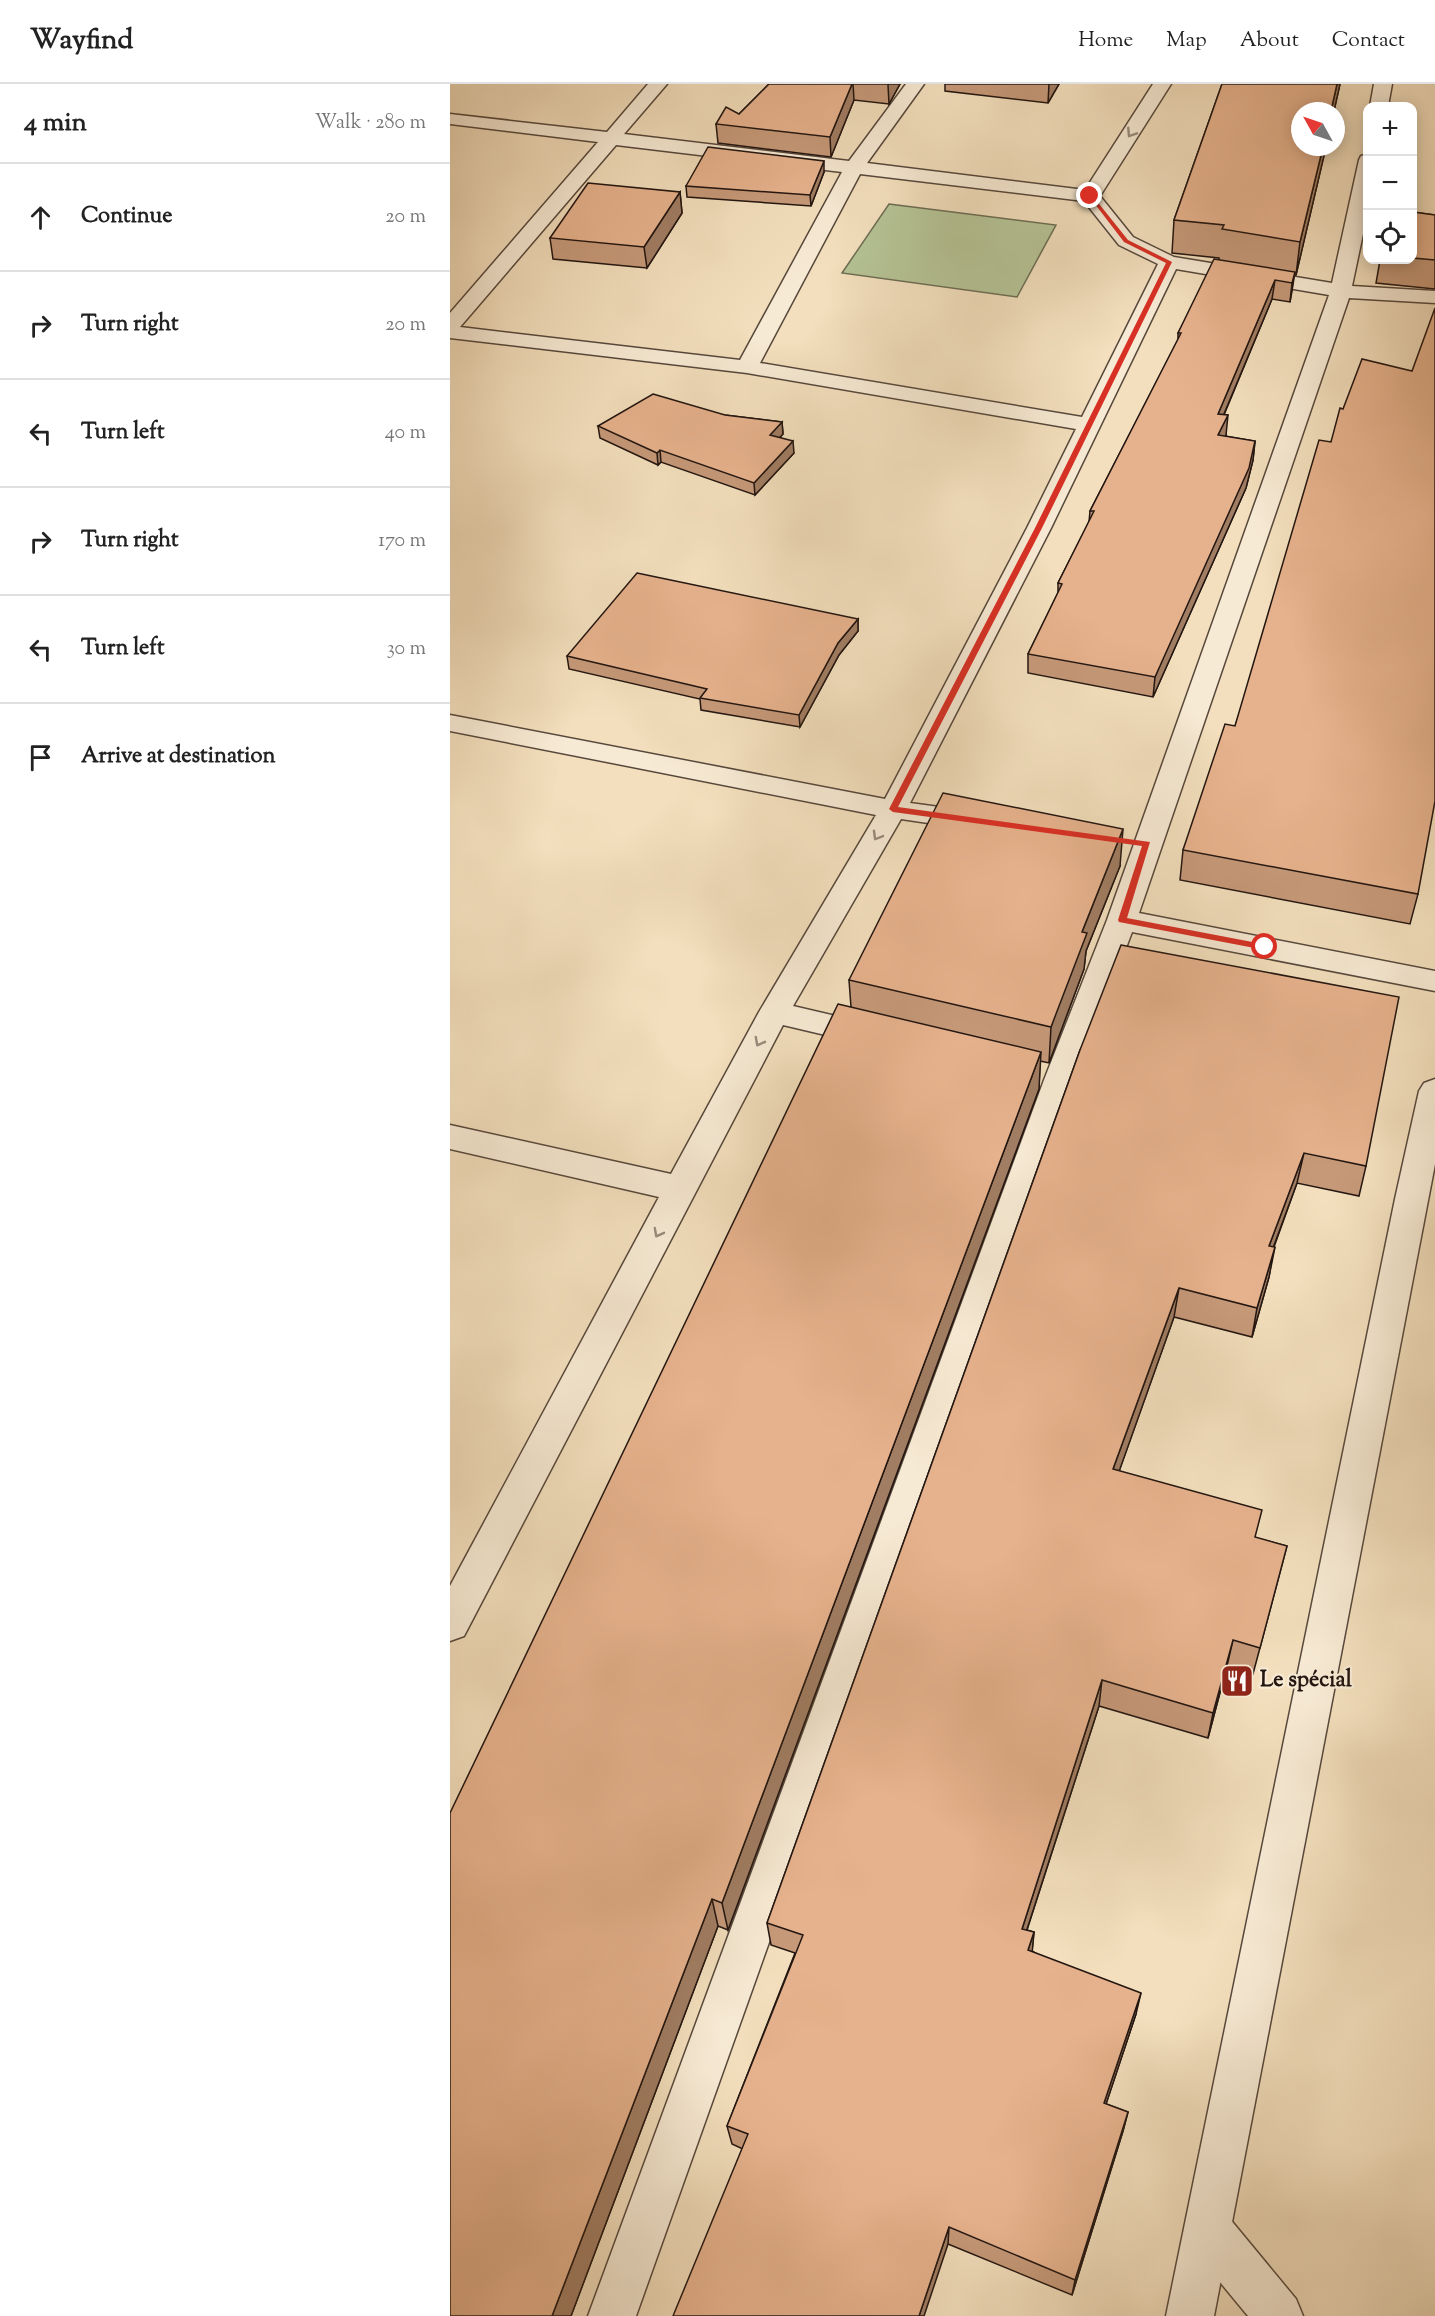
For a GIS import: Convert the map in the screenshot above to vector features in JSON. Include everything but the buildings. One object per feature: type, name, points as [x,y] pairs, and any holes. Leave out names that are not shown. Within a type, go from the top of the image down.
[{"type":"street","points":[[450,326],[658,84]]},
{"type":"street","points":[[747,367],[854,168],[915,84]]},
{"type":"street","points":[[1090,196],[1162,84]]},
{"type":"street","points":[[1380,102],[1383,84]]},
{"type":"street","points":[[450,119],[1090,196],[1126,241],[1169,262],[1341,291],[1435,297]]},
{"type":"street","points":[[612,2316],[1049,1077],[1122,920],[1135,842],[1341,291],[1363,184]]},
{"type":"street","points":[[450,1624],[774,1012],[893,809],[1039,528],[1169,262]]},
{"type":"street","points":[[450,332],[747,367],[1089,425]]},
{"type":"street","points":[[450,723],[893,809],[997,824]]},
{"type":"street","points":[[1122,920],[1435,981]]},
{"type":"street","points":[[774,1012],[900,1042]]},
{"type":"street","points":[[1190,2316],[1427,1166],[1435,1091]]},
{"type":"street","points":[[450,1137],[681,1189]]},
{"type":"street","points":[[1208,2230],[1279,2316]]},
{"type":"green space","points":[[889,204],[1056,225],[1017,297],[842,273]]},
{"type":"place","name":"Le spécial","points":[[1237,1681]]},
{"type":"route","points":[[1090,196],[1126,241],[1169,262],[1039,528],[893,809],[1147,844],[1122,920],[1265,947]]}]
